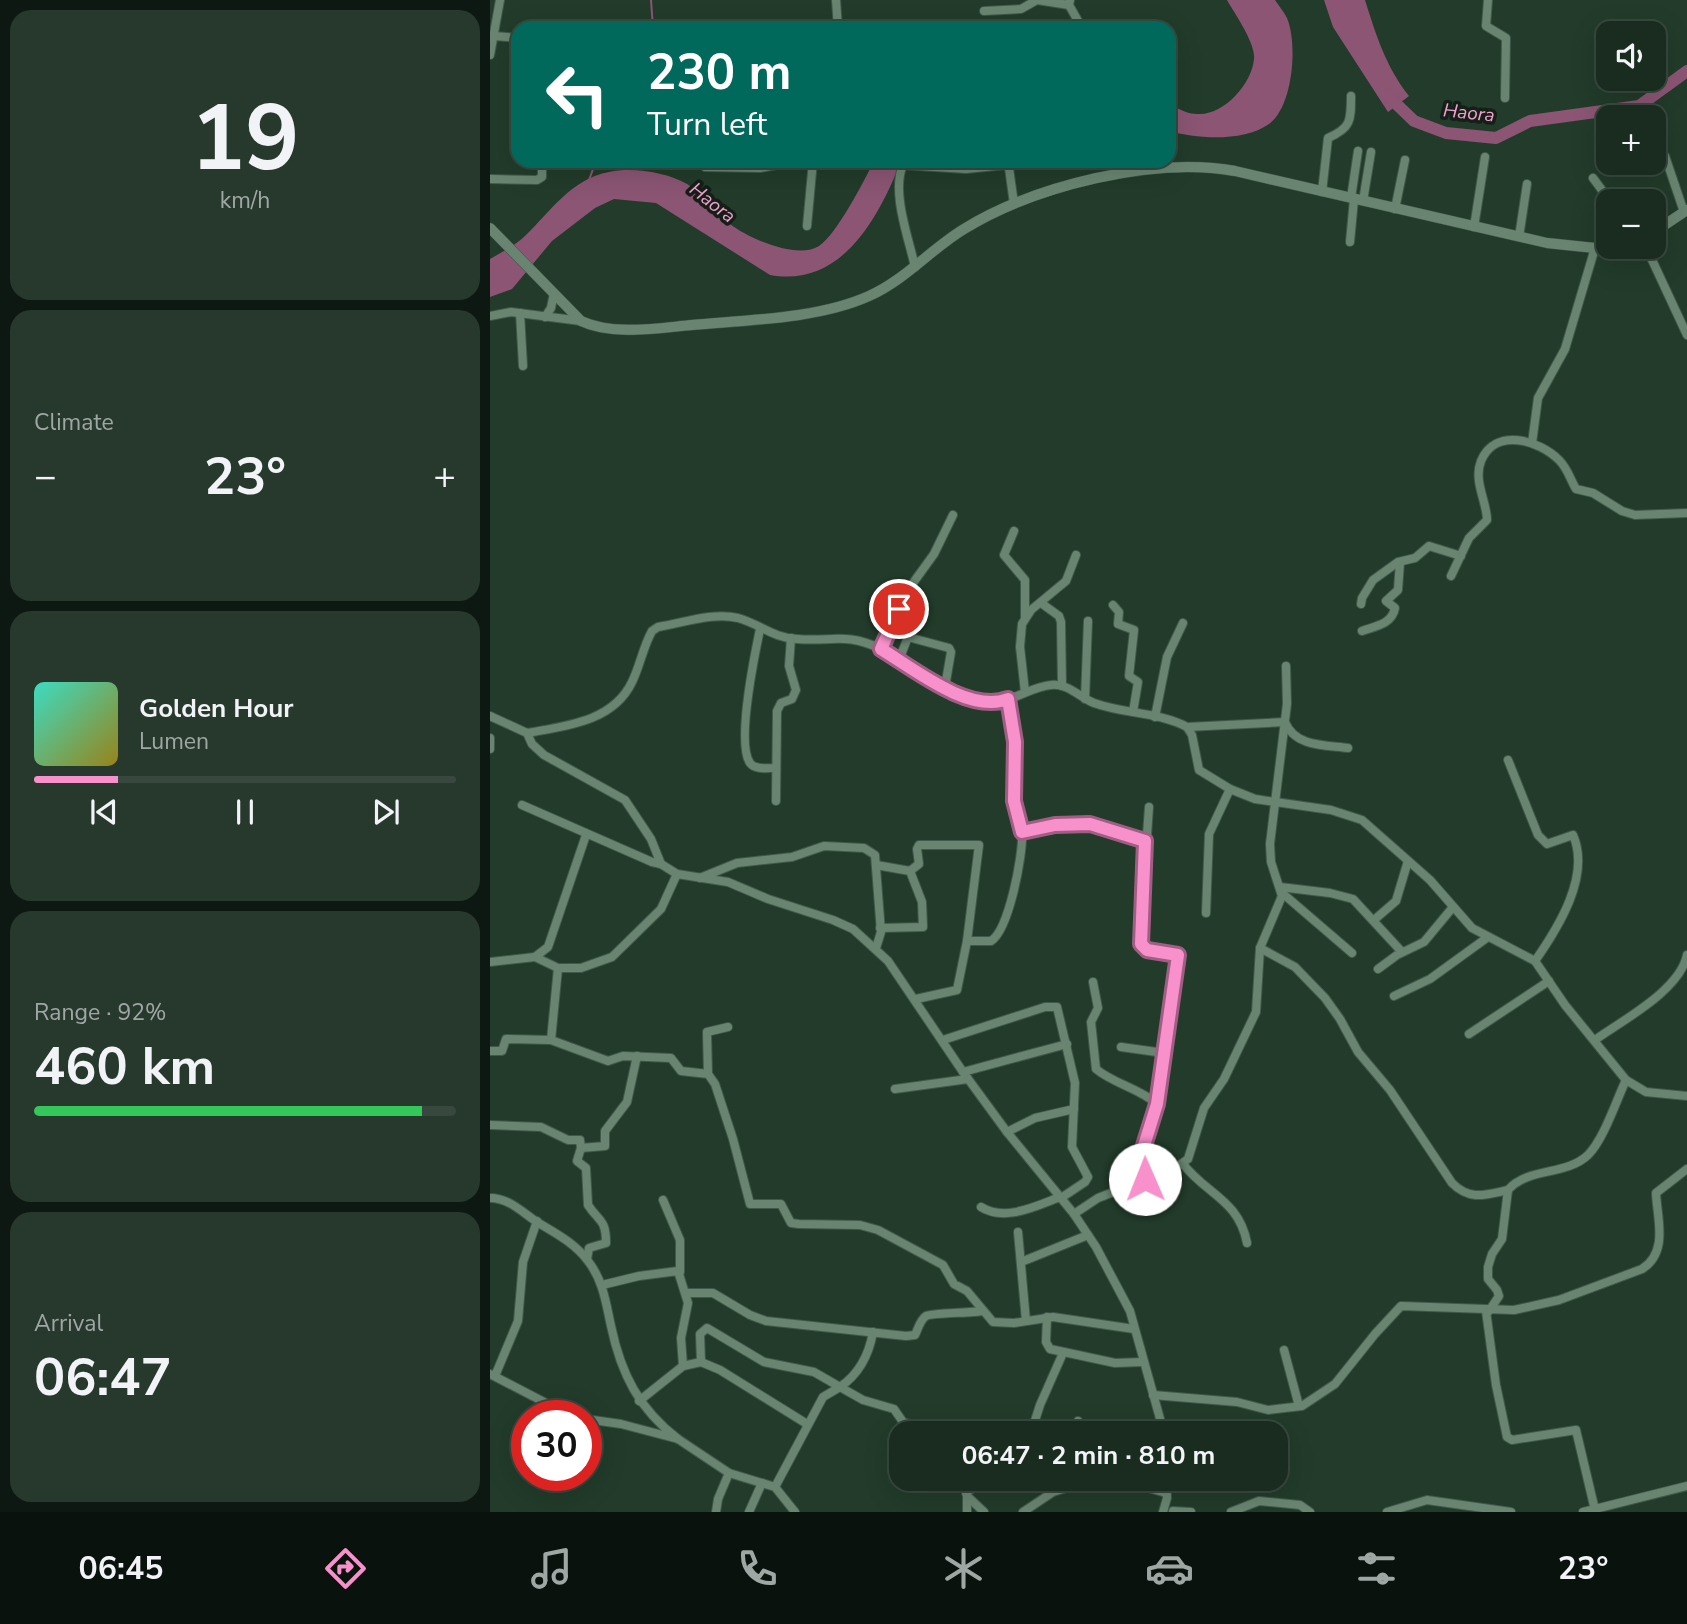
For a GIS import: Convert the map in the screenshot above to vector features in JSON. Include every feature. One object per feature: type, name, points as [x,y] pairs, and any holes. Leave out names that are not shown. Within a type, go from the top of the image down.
[{"type":"street","points":[[490,55],[500,0]]},
{"type":"street","points":[[836,0],[838,21]]},
{"type":"street","points":[[984,11],[1021,9],[1037,0],[1069,2],[1078,21]]},
{"type":"street","points":[[1488,0],[1486,26],[1507,38],[1505,98]]},
{"type":"street","points":[[494,36],[511,37]]},
{"type":"street","points":[[1322,191],[1328,138],[1345,129],[1351,115],[1351,96]]},
{"type":"street","points":[[1350,242],[1356,200],[1358,151]]},
{"type":"street","points":[[1356,200],[1371,152]]},
{"type":"street","points":[[1474,227],[1485,157]]},
{"type":"street","points":[[1666,159],[1686,211],[1666,224]]},
{"type":"street","points":[[1395,209],[1405,160]]},
{"type":"street","points":[[1176,166],[1223,169],[1519,237],[1562,246],[1595,248],[1565,349],[1538,398],[1532,443]]},
{"type":"street","points":[[490,179],[537,180],[542,177],[542,168]]},
{"type":"street","points":[[807,226],[812,168]]},
{"type":"street","points":[[902,168],[900,200],[915,267]]},
{"type":"street","points":[[950,168],[976,168]]},
{"type":"street","points":[[1009,168],[1014,204]]},
{"type":"street","points":[[490,316],[520,313],[582,321],[598,327],[647,328],[754,320],[826,309],[869,296],[915,267],[963,229],[1014,204],[1084,182],[1166,168]]},
{"type":"street","points":[[1593,178],[1601,189]]},
{"type":"street","points":[[1519,237],[1527,184]]},
{"type":"street","points":[[494,232],[582,321]]},
{"type":"street","points":[[1652,259],[1687,335]]},
{"type":"street","points":[[545,317],[551,308],[552,291]]},
{"type":"street","points":[[520,313],[523,366]]},
{"type":"street","points":[[1451,576],[1469,538],[1487,520],[1479,476],[1481,461],[1489,449],[1507,440],[1518,439],[1549,451],[1561,462],[1576,489],[1593,493],[1628,513],[1687,513]]},
{"type":"street","points":[[881,649],[908,590],[934,554],[953,515]]},
{"type":"street","points":[[1014,531],[1004,555],[1025,580],[1025,618],[1020,641],[1025,692]]},
{"type":"street","points":[[1361,604],[1362,597],[1373,580],[1400,562],[1415,558],[1429,545],[1461,556]]},
{"type":"street","points":[[1025,618],[1068,577],[1076,555]]},
{"type":"street","points":[[1362,631],[1387,622],[1393,615],[1395,608],[1386,601],[1398,590],[1400,562]]},
{"type":"street","points":[[1041,603],[1062,622],[1062,686]]},
{"type":"street","points":[[1113,605],[1119,611],[1118,624],[1134,629],[1129,676],[1138,682],[1133,712]]},
{"type":"street","points":[[490,716],[527,733],[582,722],[618,702],[630,685],[652,631],[659,627],[723,617],[738,618],[773,635],[791,639],[849,637],[881,649],[945,687],[971,699],[988,703],[1050,685],[1062,686],[1085,699],[1187,727],[1285,722]]},
{"type":"street","points":[[1085,699],[1088,621]]},
{"type":"street","points":[[1154,717],[1167,657],[1183,623]]},
{"type":"street","points":[[760,628],[750,681],[746,721],[747,752],[750,764],[755,768],[775,768]]},
{"type":"street","points":[[899,660],[908,637],[949,648],[951,652],[945,687]]},
{"type":"street","points":[[776,801],[778,712],[781,703],[792,699],[796,690],[789,666],[791,639]]},
{"type":"street","points":[[1074,1214],[1098,1198],[1183,1164],[1192,1150],[1204,1108],[1224,1079],[1256,1012],[1260,948],[1281,900],[1281,890],[1270,854],[1285,722],[1286,666]]},
{"type":"street","points":[[967,941],[991,942],[999,935],[1017,873],[1022,832],[1014,801],[1015,742],[1008,699]]},
{"type":"street","points":[[1285,722],[1290,733],[1299,740],[1348,748]]},
{"type":"street","points":[[1187,727],[1192,735],[1199,770],[1230,789],[1255,799],[1356,816],[1430,880],[1472,928],[1535,961],[1626,1080],[1646,1092],[1686,1096],[1687,1106]]},
{"type":"street","points":[[527,733],[532,744],[544,755],[625,800],[651,839],[661,864]]},
{"type":"street","points":[[490,738],[490,749]]},
{"type":"street","points":[[1508,760],[1538,835],[1547,844],[1573,835],[1578,847],[1580,866],[1560,926],[1535,961]]},
{"type":"street","points":[[1206,913],[1209,834],[1230,789]]},
{"type":"street","points":[[522,805],[586,835],[652,863],[661,864],[677,874],[728,881],[768,899],[833,920],[853,929],[876,948],[899,974],[966,1076],[1007,1132],[1088,1235],[1126,1302],[1161,1421]]},
{"type":"street","points":[[1145,1179],[1142,1152],[1157,1104],[1178,955],[1147,950],[1141,944],[1144,841],[1149,807]]},
{"type":"street","points":[[1022,832],[1055,825],[1080,824],[1144,841]]},
{"type":"street","points":[[535,957],[552,942],[586,835]]},
{"type":"street","points":[[700,878],[737,863],[792,857],[832,845],[872,852],[875,855],[880,928],[876,948]]},
{"type":"street","points":[[876,865],[910,871],[919,864],[916,849],[919,845],[979,845],[967,941],[957,990],[916,999]]},
{"type":"street","points":[[1374,920],[1396,901],[1408,861]]},
{"type":"street","points":[[880,928],[917,928],[924,924],[922,902],[910,871]]},
{"type":"street","points":[[490,962],[535,957],[558,968],[581,968],[612,957],[661,909],[677,874]]},
{"type":"street","points":[[1281,890],[1353,899],[1402,953]]},
{"type":"street","points":[[1281,890],[1352,953]]},
{"type":"street","points":[[1378,969],[1424,942],[1453,907]]},
{"type":"street","points":[[1394,996],[1430,979],[1488,937]]},
{"type":"street","points":[[1260,948],[1295,967],[1325,998],[1358,1052],[1390,1090],[1452,1183],[1470,1196],[1508,1190],[1517,1182],[1566,1167],[1589,1154],[1626,1080]]},
{"type":"street","points":[[1595,1040],[1671,985],[1683,971],[1687,956]]},
{"type":"street","points":[[551,1040],[558,968]]},
{"type":"street","points":[[1469,1034],[1549,981]]},
{"type":"street","points":[[1093,982],[1098,1008],[1091,1022],[1096,1069],[1147,1095],[1157,1104]]},
{"type":"street","points":[[943,1040],[1055,1006],[1067,1044],[1075,1083],[1072,1147],[1088,1177],[1085,1182],[1060,1197],[1012,1213],[995,1212],[981,1206]]},
{"type":"street","points":[[728,1027],[707,1032],[708,1074],[723,1106],[750,1204],[782,1204],[791,1223],[860,1225],[878,1230],[943,1265],[954,1284],[967,1291],[993,1322],[1047,1317],[1134,1329]]},
{"type":"street","points":[[490,1051],[502,1051],[506,1040],[551,1040],[608,1061],[623,1056],[670,1058],[681,1071],[708,1074]]},
{"type":"street","points":[[895,1089],[966,1076],[1067,1044]]},
{"type":"street","points":[[1121,1047],[1164,1053]]},
{"type":"street","points":[[581,1148],[605,1146],[605,1130],[627,1102],[637,1056]]},
{"type":"street","points":[[1007,1132],[1034,1118],[1074,1109]]},
{"type":"street","points":[[490,1125],[541,1127],[568,1140],[580,1140],[581,1148],[577,1161],[586,1168],[588,1205],[604,1222],[607,1241],[589,1248],[587,1259]]},
{"type":"street","points":[[1183,1164],[1191,1174],[1229,1205],[1239,1219],[1247,1243]]},
{"type":"street","points":[[1153,1395],[1237,1402],[1268,1410],[1299,1406],[1310,1402],[1335,1384],[1401,1306],[1488,1311],[1544,1304],[1647,1266],[1655,1254],[1661,1231],[1656,1193],[1687,1169]]},
{"type":"street","points":[[1508,1190],[1502,1239],[1488,1267],[1488,1279],[1499,1296],[1488,1311],[1496,1385],[1507,1437],[1512,1440],[1576,1430],[1595,1510]]},
{"type":"street","points":[[490,1198],[506,1201],[561,1236],[587,1259],[602,1285],[619,1359],[639,1401],[660,1426],[729,1473],[775,1487],[795,1512]]},
{"type":"street","points":[[663,1200],[680,1240],[680,1272],[688,1312],[681,1338],[683,1366]]},
{"type":"street","points":[[537,1222],[523,1262],[519,1321],[492,1375],[538,1400]]},
{"type":"street","points":[[1018,1232],[1026,1321]]},
{"type":"street","points":[[1021,1262],[1088,1235]]},
{"type":"street","points":[[602,1285],[670,1270],[680,1272]]},
{"type":"street","points":[[686,1293],[713,1293],[750,1315],[766,1321],[912,1336],[917,1333],[924,1317],[932,1314],[957,1315],[982,1311]]},
{"type":"street","points":[[1047,1317],[1046,1345],[1063,1353],[1115,1363],[1143,1362]]},
{"type":"street","points":[[701,1362],[700,1334],[707,1328],[764,1363],[814,1372],[863,1400],[894,1409],[902,1421]]},
{"type":"street","points":[[775,1487],[823,1397],[840,1387],[860,1368],[868,1353],[873,1332]]},
{"type":"street","points":[[1284,1350],[1299,1406]]},
{"type":"street","points":[[1035,1421],[1063,1353]]},
{"type":"street","points":[[639,1401],[683,1366],[701,1362],[720,1370],[807,1424]]},
{"type":"street","points":[[602,1421],[678,1439]]},
{"type":"street","points":[[716,1512],[718,1499],[729,1473]]},
{"type":"street","points":[[749,1512],[762,1483]]},
{"type":"street","points":[[1583,1512],[1687,1486]]},
{"type":"street","points":[[965,1491],[967,1512]]},
{"type":"street","points":[[966,1494],[971,1491]]},
{"type":"street","points":[[1023,1512],[1055,1491]]},
{"type":"street","points":[[1160,1491],[1167,1493],[1169,1511],[1191,1512]]},
{"type":"street","points":[[966,1494],[984,1512]]},
{"type":"street","points":[[1387,1512],[1427,1500],[1511,1512]]},
{"type":"street","points":[[1231,1512],[1259,1501],[1300,1505],[1310,1512]]},
{"type":"shaded area","points":[[1227,0],[1275,0],[1286,16],[1292,43],[1291,74],[1288,90],[1277,116],[1259,130],[1247,134],[1206,137],[1176,132],[1176,107],[1192,114],[1209,113],[1228,103],[1243,87],[1254,59],[1252,45]]},
{"type":"shaded area","points":[[1324,0],[1365,0],[1388,62],[1409,96],[1388,112],[1333,27]]},
{"type":"shaded area","points":[[870,168],[898,168],[869,225],[854,244],[818,271],[795,276],[770,275],[656,203],[614,199],[595,208],[552,241],[512,289],[490,297],[490,259],[522,239],[573,189],[584,181],[609,172],[628,170],[669,176],[693,188],[738,230],[760,241],[786,249],[810,250],[819,246],[850,206]]},
{"type":"waterway","points":[[651,0],[652,21]]},
{"type":"waterway","name":"Haora","points":[[1387,95],[1414,121],[1446,133],[1496,138],[1530,121],[1639,106],[1687,71]]},
{"type":"waterway","points":[[589,180],[593,168]]},
{"type":"route","points":[[899,609],[881,649],[955,693],[988,703],[1008,699],[1015,742],[1014,801],[1022,832],[1055,825],[1090,824],[1145,841],[1141,944],[1147,950],[1178,955],[1157,1104],[1142,1152],[1145,1179]]}]
